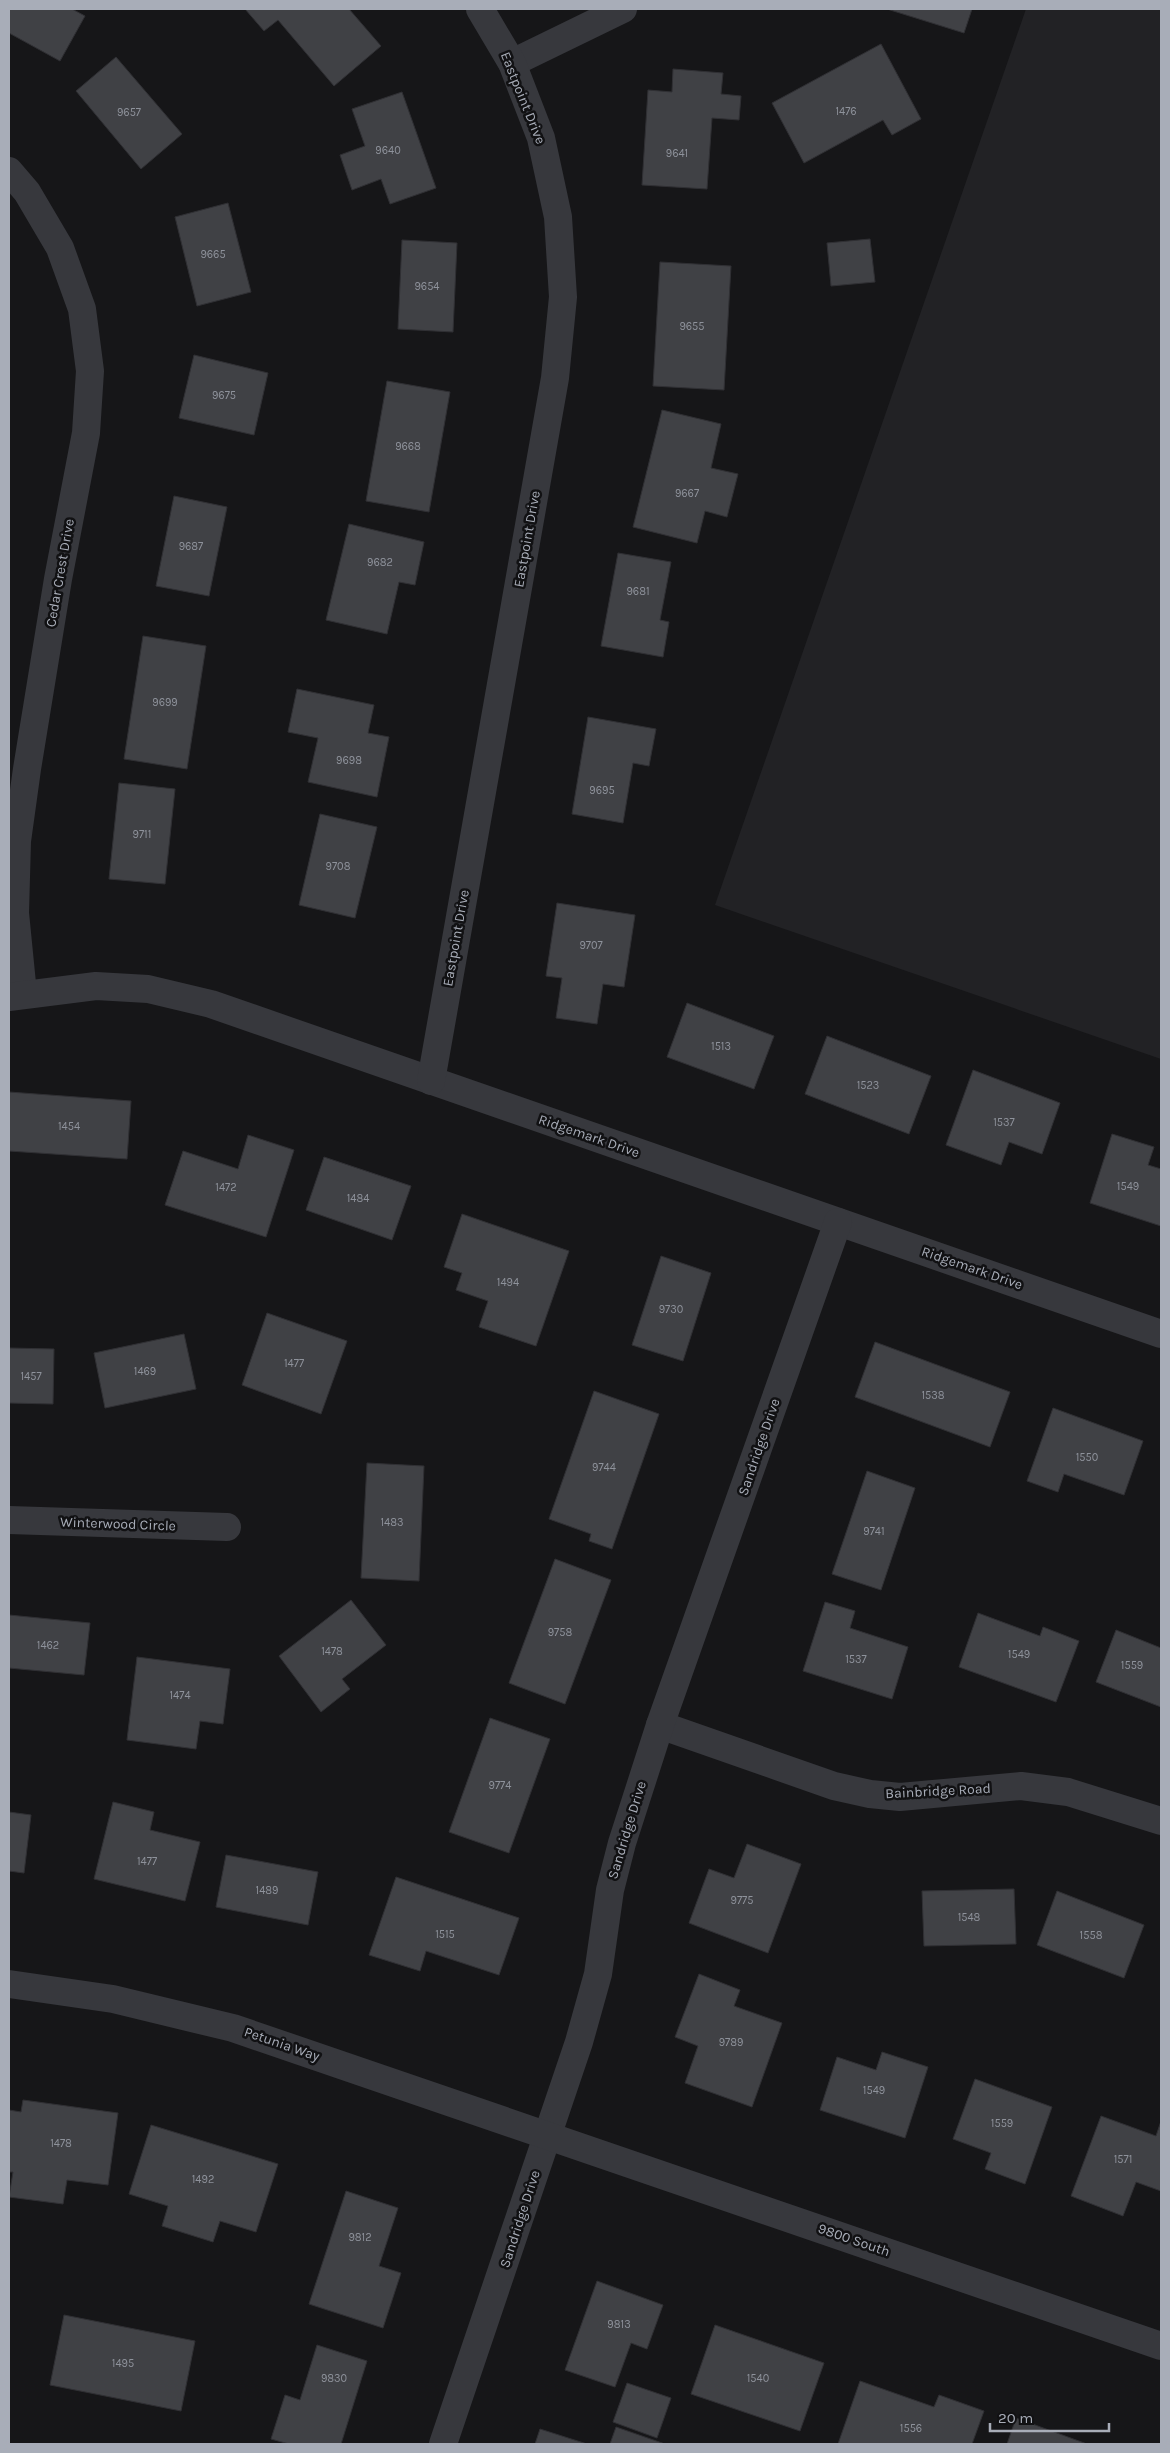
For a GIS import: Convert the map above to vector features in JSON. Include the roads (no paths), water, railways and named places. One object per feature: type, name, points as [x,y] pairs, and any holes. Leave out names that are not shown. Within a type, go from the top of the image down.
[{"type":"street","name":"Eastpoint Drive","points":[[431,1081],[555,378],[563,297],[558,217],[541,138],[512,63],[480,9]]},
{"type":"street","points":[[512,63],[623,9]]},
{"type":"street","name":"Cedar Crest Drive","points":[[9,171],[27,192],[60,248],[82,309],[90,371],[86,434],[56,589],[17,841],[15,913],[16,995]]},
{"type":"street","name":"Ridgemark Drive","points":[[16,995],[96,986],[148,989],[211,1004],[1161,1334]]},
{"type":"street","name":"Sandridge Drive","points":[[443,2444],[524,2209],[582,2032],[598,1974],[614,1871],[660,1725],[838,1222]]},
{"type":"street","name":"Winterwood Circle","points":[[9,1520],[227,1527]]},
{"type":"street","name":"Bainbridge Road","points":[[660,1725],[834,1786],[870,1794],[900,1797],[1021,1786],[1068,1792],[1161,1821]]},
{"type":"street","name":"Petunia Way","points":[[9,1984],[113,1999],[233,2028],[548,2134]]},
{"type":"street","name":"9800 South","points":[[548,2134],[1161,2346]]}]
